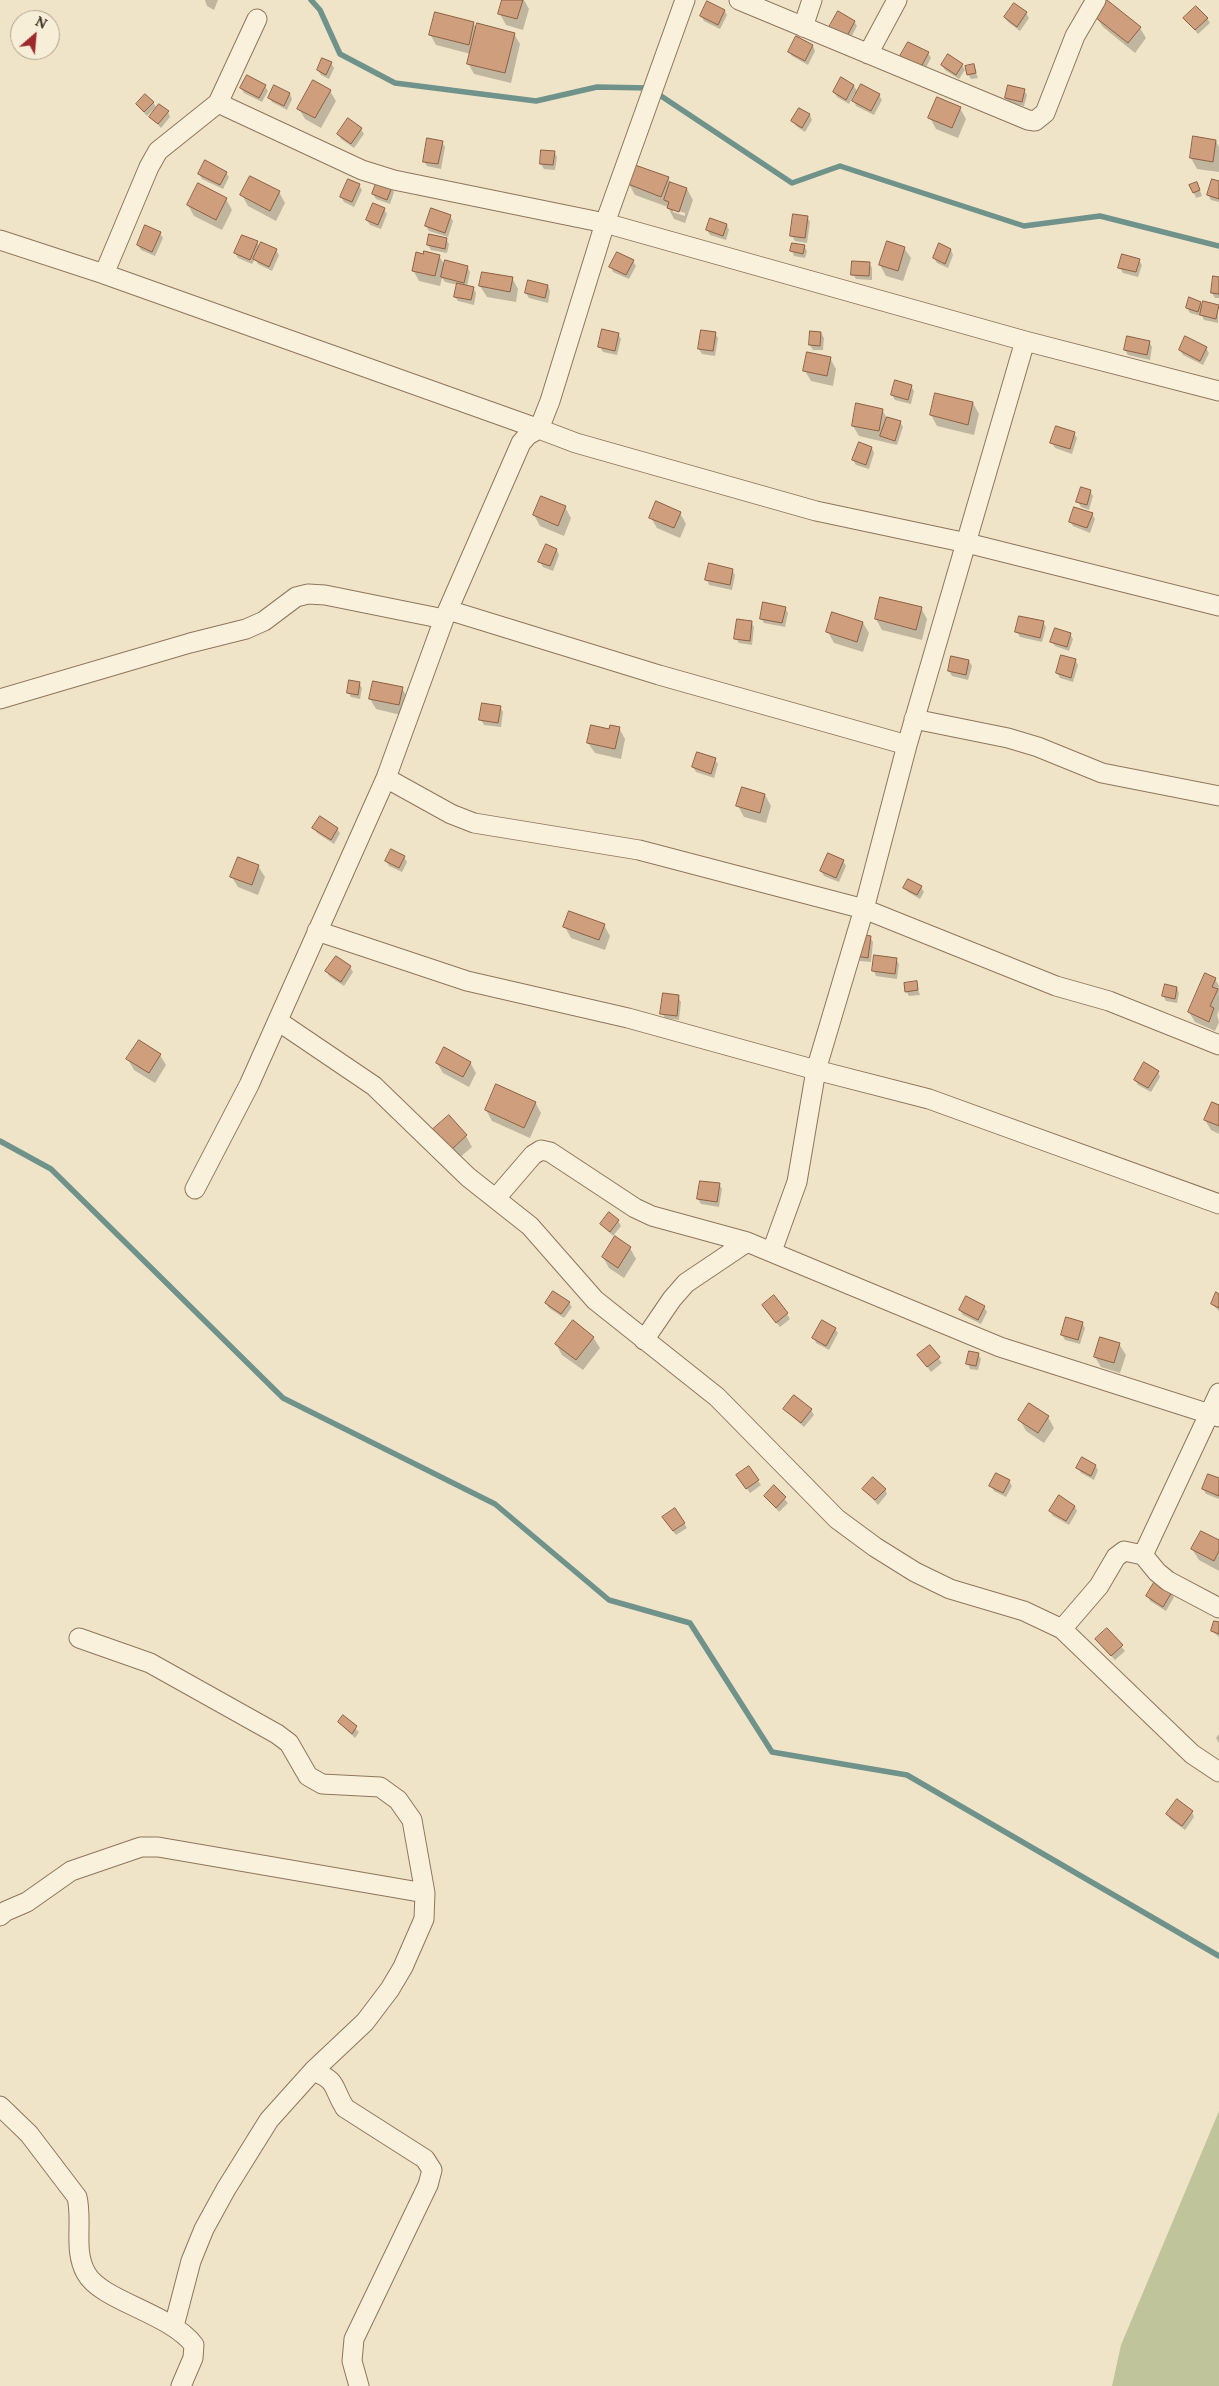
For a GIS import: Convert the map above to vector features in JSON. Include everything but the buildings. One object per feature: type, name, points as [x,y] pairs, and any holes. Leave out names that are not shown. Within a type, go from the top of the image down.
[{"type":"street","points":[[195,1189],[249,1085],[386,778],[446,614],[521,443],[528,435],[539,429],[550,401],[605,223],[685,0]]},
{"type":"street","points":[[739,0],[1036,121],[1044,113],[1075,36],[1096,0]]},
{"type":"street","points":[[803,27],[812,0]]},
{"type":"street","points":[[868,54],[897,0]]},
{"type":"street","points":[[104,274],[148,167],[158,151],[218,103],[257,19]]},
{"type":"street","points":[[218,103],[362,170],[394,180],[605,223],[1025,341],[1219,391]]},
{"type":"street","points":[[0,240],[104,274],[576,443],[816,511],[967,544],[1219,606]]},
{"type":"street","points":[[772,1251],[797,1182],[816,1070],[864,909],[914,719],[967,544],[1025,341]]},
{"type":"street","points":[[0,699],[190,643],[246,629],[264,620],[296,597],[308,594],[446,614],[907,745]]},
{"type":"street","points":[[914,719],[1023,743],[1102,773],[1219,796]]},
{"type":"street","points":[[386,778],[451,814],[474,822],[639,850],[864,909],[1056,986],[1109,1001],[1219,1045]]},
{"type":"street","points":[[317,931],[467,981],[628,1018],[929,1099],[1219,1204]]},
{"type":"street","points":[[278,1021],[374,1086],[468,1176],[530,1226],[595,1300],[717,1397],[836,1519],[875,1547],[915,1572],[950,1589],[1024,1611],[1062,1628],[1192,1754],[1219,1772]]},
{"type":"street","points":[[496,1198],[533,1155],[541,1150],[550,1152],[635,1208],[652,1216],[747,1242],[1000,1346],[1215,1416]]},
{"type":"street","points":[[644,1340],[672,1299],[686,1283],[747,1242]]},
{"type":"street","points":[[1143,1555],[1215,1416],[1219,1393]]},
{"type":"street","points":[[1062,1628],[1099,1586],[1116,1557],[1124,1551],[1143,1555],[1157,1572],[1168,1580],[1219,1608]]},
{"type":"street","points":[[79,1638],[150,1663],[277,1734],[289,1743],[308,1776],[322,1784],[380,1786],[398,1800],[412,1820],[425,1893],[424,1919],[403,1967],[390,1989],[364,2022],[313,2071],[269,2120],[222,2197],[204,2229],[191,2261],[174,2326]]},
{"type":"street","points":[[2,1909],[27,1902],[71,1871],[141,1847],[158,1847],[425,1893]]},
{"type":"street","points":[[313,2071],[327,2076],[334,2084],[338,2098],[345,2108],[425,2159],[432,2170],[428,2185],[354,2339],[352,2361],[359,2386]]},
{"type":"street","points":[[0,2106],[29,2134],[77,2198],[80,2208],[79,2251],[86,2274],[98,2287],[174,2326],[194,2344],[193,2358],[181,2386]]},
{"type":"green space","points":[[1219,2111],[1219,2386],[1112,2386],[1121,2345]]},
{"type":"waterway","points":[[311,0],[320,10],[340,54],[395,83],[536,101],[597,87],[649,88],[792,183],[840,166],[1024,226],[1100,216],[1219,246]]},
{"type":"waterway","points":[[0,1141],[51,1169],[283,1398],[495,1504],[609,1600],[690,1623],[772,1752],[907,1775],[1219,1956]]}]
